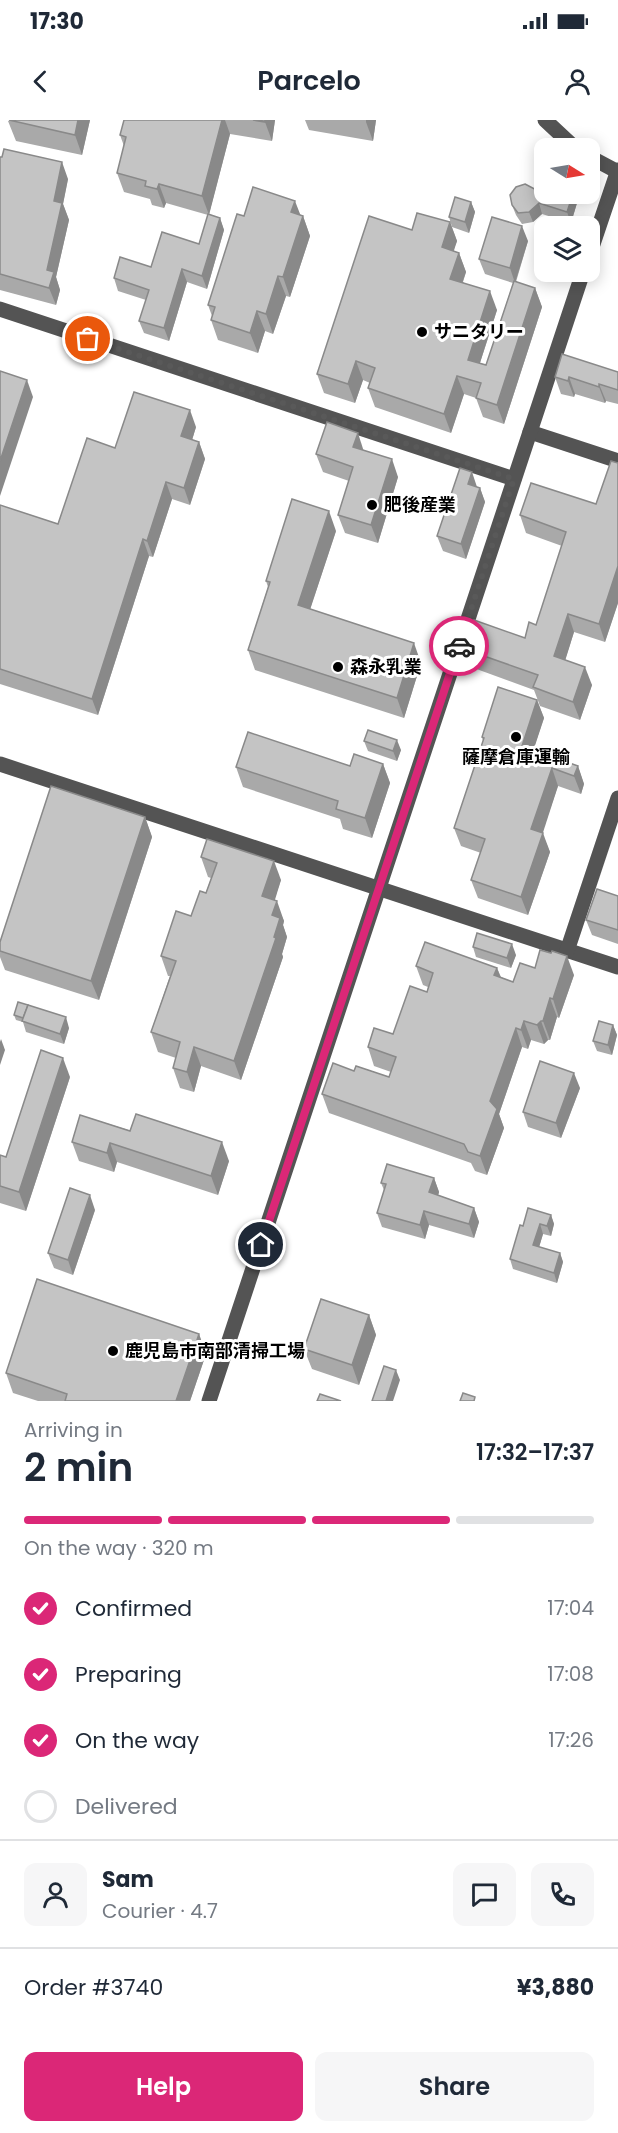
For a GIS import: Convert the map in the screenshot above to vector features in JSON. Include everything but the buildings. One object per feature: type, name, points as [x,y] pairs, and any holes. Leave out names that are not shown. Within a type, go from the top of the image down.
[{"type":"street","points":[[545,120],[564,138]]},
{"type":"street","points":[[600,162],[618,171],[600,224]]},
{"type":"street","points":[[209,1401],[581,282]]},
{"type":"street","points":[[0,309],[514,479]]},
{"type":"street","points":[[530,432],[618,461]]},
{"type":"street","points":[[0,764],[618,967]]},
{"type":"street","points":[[567,951],[618,798]]},
{"type":"way so far","points":[[88,339],[514,479],[459,646]]},
{"type":"place","name":"サニタリー","points":[[422,332]]},
{"type":"place","name":"肥後産業","points":[[372,505]]},
{"type":"place","name":"森永乳業","points":[[338,667]]},
{"type":"place","name":"薩摩倉庫運輸","points":[[516,737]]},
{"type":"place","name":"鹿児島市南部清掃工場","points":[[113,1351]]},
{"type":"route","points":[[261,1245],[459,646]]}]
